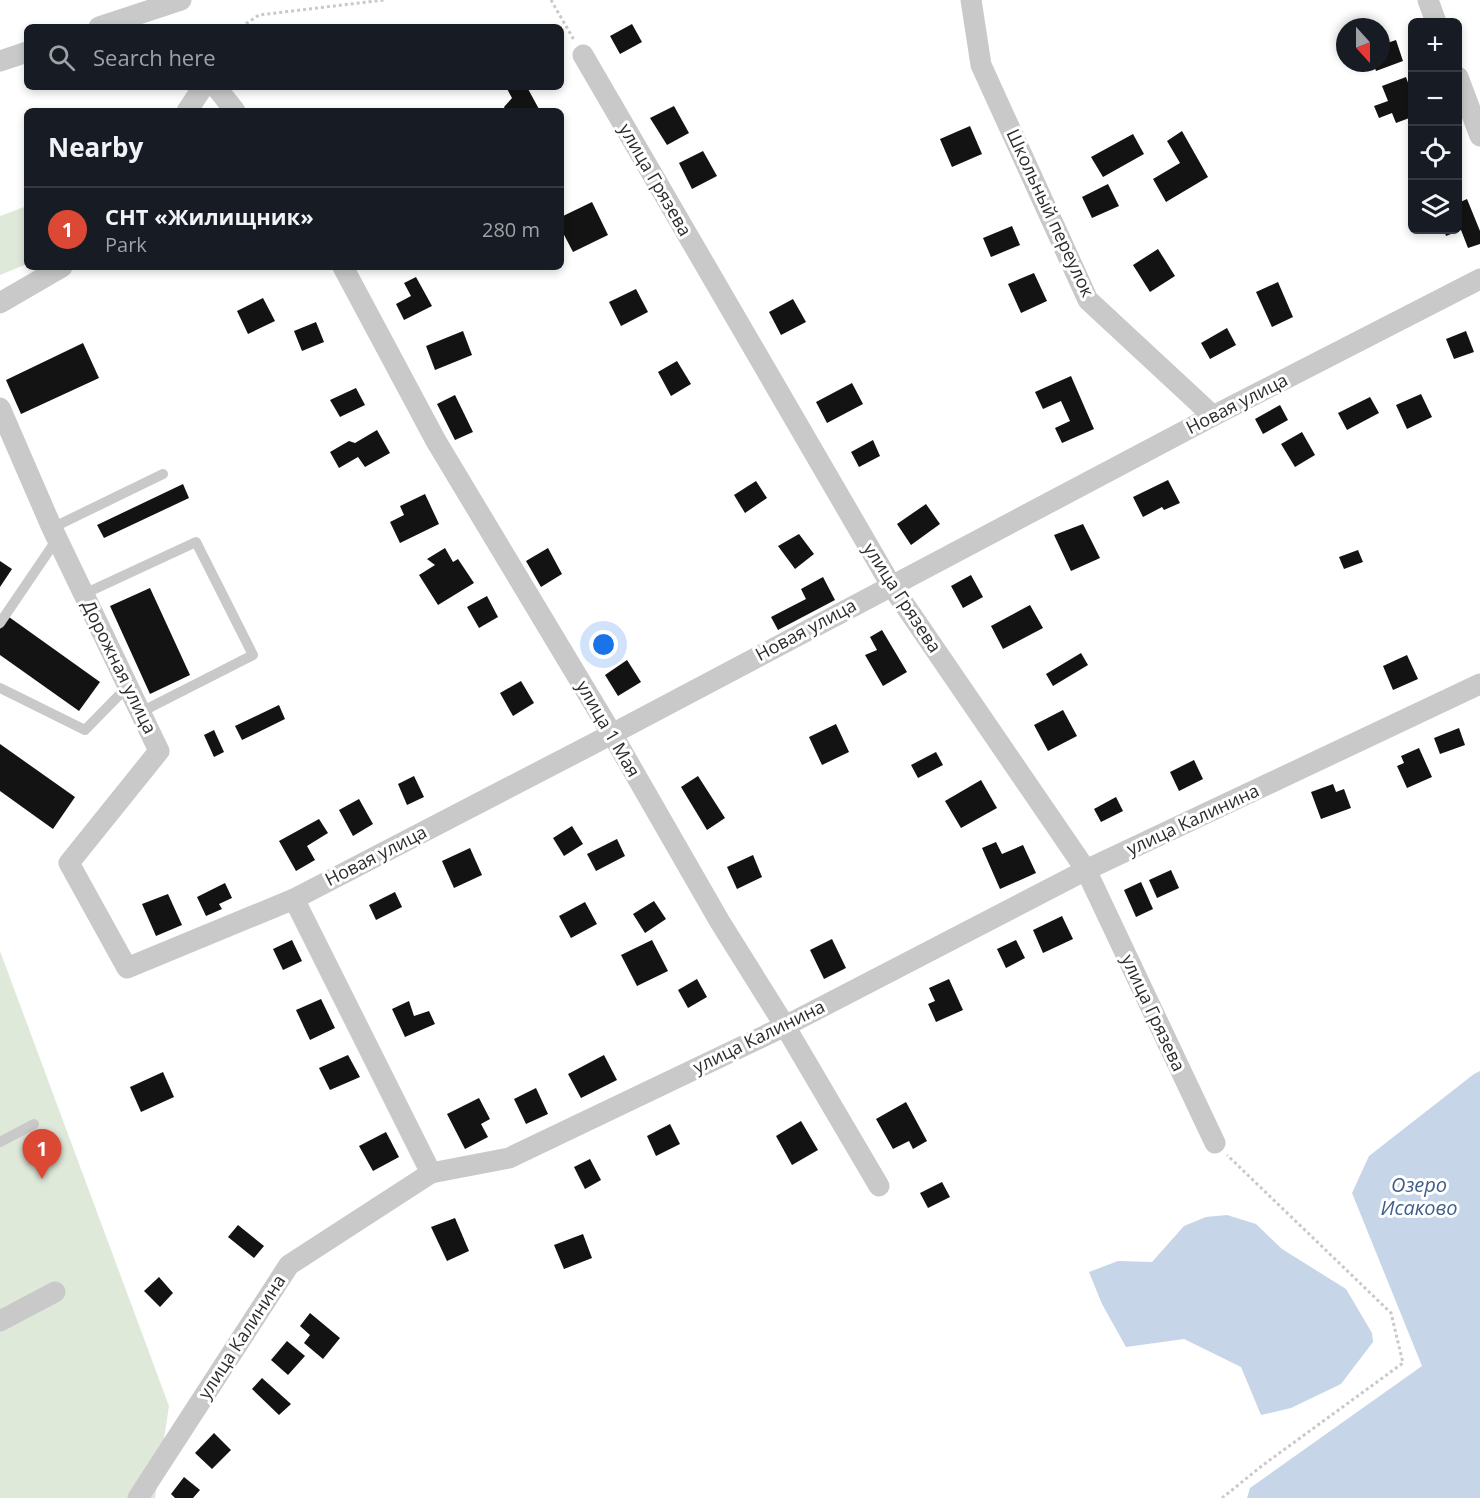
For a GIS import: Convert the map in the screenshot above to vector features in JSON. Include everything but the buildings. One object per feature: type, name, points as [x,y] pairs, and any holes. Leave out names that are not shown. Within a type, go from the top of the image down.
[{"type":"street","points":[[108,24],[182,0]]},
{"type":"street","name":"Школьный переулок","points":[[971,0],[981,65],[1088,300],[1213,416]]},
{"type":"street","points":[[1428,0],[1435,18]]},
{"type":"street","points":[[0,61],[24,53]]},
{"type":"street","name":"улица Грязева","points":[[583,55],[891,585],[1086,870],[1215,1143]]},
{"type":"street","points":[[1462,88],[1480,136]]},
{"type":"street","points":[[189,108],[201,90]]},
{"type":"street","points":[[218,90],[233,108]]},
{"type":"street","points":[[0,303],[57,270]]},
{"type":"street","name":"улица 1 Мая","points":[[345,270],[436,441],[879,1186]]},
{"type":"street","name":"Новая улица","points":[[126,968],[294,899],[612,734],[1213,416],[1480,279]]},
{"type":"street","name":"Дорожная улица","points":[[0,408],[55,533],[159,751],[69,863],[126,968]]},
{"type":"street","name":"улица Калинина","points":[[138,1498],[289,1265],[431,1173],[509,1158],[785,1026],[1086,870],[1480,684]]},
{"type":"street","points":[[294,899],[431,1173]]},
{"type":"street","points":[[0,1321],[55,1292]]},
{"type":"lane","points":[[0,623],[55,533],[163,474]]},
{"type":"lane","points":[[84,594],[196,542],[253,655],[141,712]]},
{"type":"lane","points":[[0,688],[85,730],[128,686]]},
{"type":"lane","points":[[0,1142],[34,1124]]},
{"type":"path","points":[[246,24],[259,15],[384,0]]},
{"type":"path","points":[[551,0],[583,55]]},
{"type":"path","points":[[1215,1143],[1391,1312],[1402,1363],[1263,1465],[1222,1498]]},
{"type":"green space","points":[[24,207],[24,265],[0,275],[0,216]]},
{"type":"green space","points":[[0,951],[169,1406],[155,1498],[0,1498]]},
{"type":"water","name":"Озеро Исаково","points":[[1480,1071],[1480,1498],[1247,1498],[1250,1488],[1422,1366],[1352,1193],[1369,1156]]},
{"type":"water","points":[[1227,1215],[1256,1224],[1282,1249],[1346,1289],[1372,1333],[1373,1342],[1341,1384],[1291,1408],[1261,1415],[1241,1367],[1184,1339],[1126,1347],[1102,1304],[1089,1272],[1118,1261],[1152,1262],[1184,1226],[1206,1217]]},
{"type":"place","name":"СНТ «Жилищник»","points":[[42,1179]]}]
